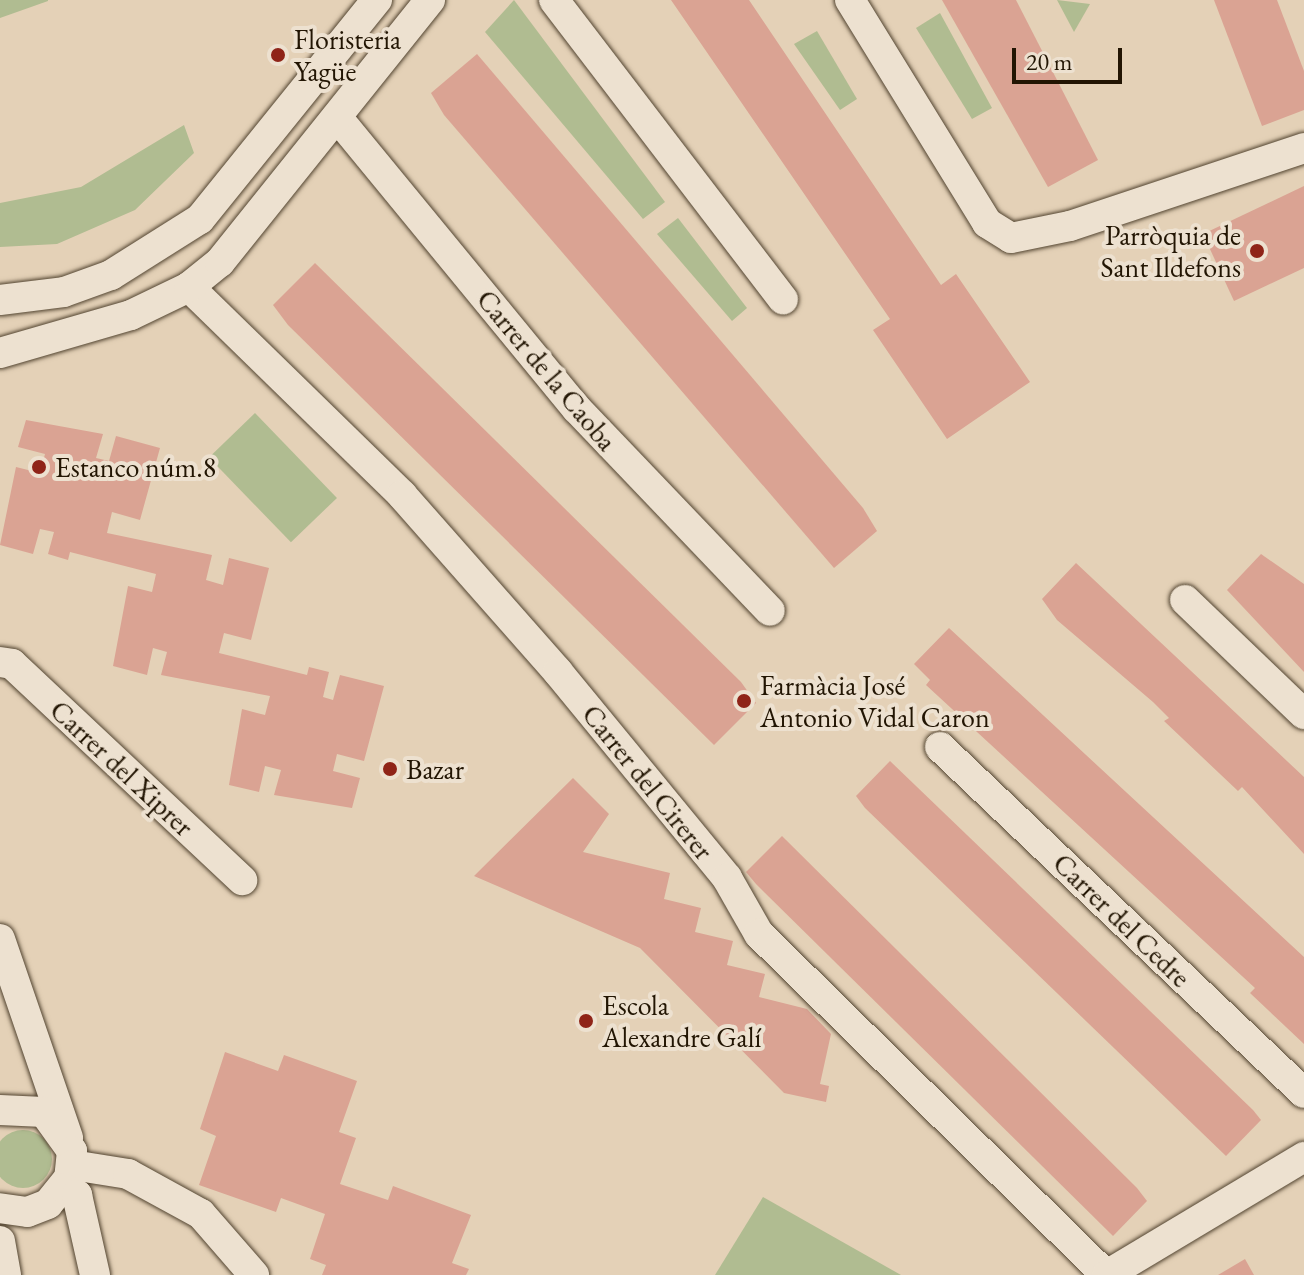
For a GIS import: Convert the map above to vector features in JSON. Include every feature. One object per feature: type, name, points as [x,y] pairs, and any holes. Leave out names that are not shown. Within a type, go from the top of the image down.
[{"type":"street","points":[[0,300],[64,292],[111,275],[200,219],[377,0]]},
{"type":"street","points":[[0,353],[131,315],[189,287],[246,236],[430,0]]},
{"type":"street","points":[[554,0],[783,299]]},
{"type":"street","points":[[850,0],[987,223],[1011,238],[1070,226],[1304,148]]},
{"type":"street","name":"Carrer de la Caoba","points":[[337,117],[577,409],[770,611]]},
{"type":"street","name":"Carrer del Cirerer","points":[[189,287],[402,495],[558,672],[727,878],[759,934],[1106,1275],[1304,1157]]},
{"type":"street","points":[[1185,600],[1304,714]]},
{"type":"street","name":"Carrer del Xiprer","points":[[0,662],[12,664],[242,880]]},
{"type":"street","name":"Carrer del Cedre","points":[[940,747],[1304,1093]]},
{"type":"street","points":[[0,939],[77,1195],[95,1275]]},
{"type":"street","points":[[0,1110],[44,1112],[68,1164]]},
{"type":"street","points":[[2,1214],[27,1212],[68,1164]]},
{"type":"street","points":[[68,1164],[128,1174],[201,1214],[254,1275]]},
{"type":"street","points":[[0,1241],[6,1275]]},
{"type":"green space","points":[[0,0],[48,0],[48,1],[0,18]]},
{"type":"green space","points":[[514,0],[665,202],[643,219],[485,32]]},
{"type":"green space","points":[[1057,0],[1090,4],[1074,32]]},
{"type":"green space","points":[[940,13],[992,108],[972,119],[916,28]]},
{"type":"green space","points":[[817,31],[857,99],[840,110],[794,44]]},
{"type":"green space","points":[[184,125],[194,153],[135,210],[57,244],[0,247],[0,203],[81,187]]},
{"type":"green space","points":[[678,218],[747,308],[732,321],[657,234]]},
{"type":"green space","points":[[255,413],[337,498],[291,542],[209,457]]},
{"type":"green space","points":[[23,1130],[44,1138],[52,1159],[44,1180],[23,1188],[2,1180],[-6,1159],[2,1138]]},
{"type":"green space","points":[[763,1197],[901,1275],[715,1275]]},
{"type":"building","points":[[671,0],[749,0],[941,285],[956,274],[1030,382],[947,439],[873,330],[890,319]]},
{"type":"building","points":[[942,0],[1016,0],[1098,160],[1048,187]]},
{"type":"building","points":[[1214,0],[1277,0],[1304,71],[1304,110],[1262,126]]},
{"type":"building","points":[[477,54],[863,508],[877,531],[834,568],[444,115],[431,93]]},
{"type":"building","name":"Parròquia de Sant Ildefons","points":[[1304,186],[1304,268],[1234,301],[1203,234]]},
{"type":"building","points":[[315,263],[741,682],[756,703],[714,745],[288,325],[273,305]]},
{"type":"building","points":[[26,420],[103,434],[96,458],[109,461],[116,436],[160,448],[140,520],[112,512],[107,533],[212,555],[206,580],[223,585],[229,558],[269,568],[251,640],[224,633],[219,653],[307,675],[309,667],[329,672],[323,697],[333,700],[340,675],[384,686],[364,761],[337,754],[333,771],[360,778],[352,808],[274,795],[281,770],[265,766],[259,792],[229,785],[242,709],[265,715],[270,696],[161,675],[167,652],[153,648],[147,675],[113,666],[128,586],[152,592],[156,574],[70,552],[68,560],[48,554],[54,532],[40,529],[33,554],[0,545],[16,467],[40,473],[45,454],[18,447]]},
{"type":"building","points":[[1261,554],[1304,584],[1304,672],[1227,590]]},
{"type":"building","points":[[1076,563],[1304,777],[1304,854],[1242,787],[1238,791],[1164,721],[1169,718],[1153,702],[1057,620],[1042,599]]},
{"type":"building","points":[[949,628],[1304,957],[1304,1044],[1250,993],[1255,988],[926,685],[930,680],[914,664]]},
{"type":"building","points":[[890,761],[1253,1110],[1261,1120],[1226,1156],[865,808],[856,796]]},
{"type":"building","points":[[573,778],[609,814],[583,852],[670,873],[664,899],[701,908],[695,932],[733,941],[727,965],[765,974],[759,997],[807,1009],[831,1034],[820,1084],[829,1086],[826,1102],[784,1093],[640,948],[474,876]]},
{"type":"building","points":[[782,836],[1137,1188],[1147,1201],[1113,1236],[746,872]]},
{"type":"building","points":[[225,1052],[278,1071],[284,1055],[357,1081],[339,1132],[356,1138],[340,1184],[388,1200],[393,1186],[471,1215],[452,1263],[469,1269],[466,1275],[322,1275],[326,1265],[310,1259],[325,1214],[281,1198],[276,1212],[199,1185],[216,1136],[200,1129]]},
{"type":"building","points":[[1245,1259],[1254,1275],[1218,1275]]},
{"type":"place","name":"Floristeria Yagüe","points":[[278,55]]},
{"type":"place","name":"Parròquia de Sant Ildefons","points":[[1257,251]]},
{"type":"place","name":"Estanco núm.8","points":[[39,467]]},
{"type":"place","name":"Farmàcia José Antonio Vidal Caron","points":[[744,701]]},
{"type":"place","name":"Bazar","points":[[390,769]]},
{"type":"place","name":"Escola Alexandre Galí","points":[[586,1021]]}]
